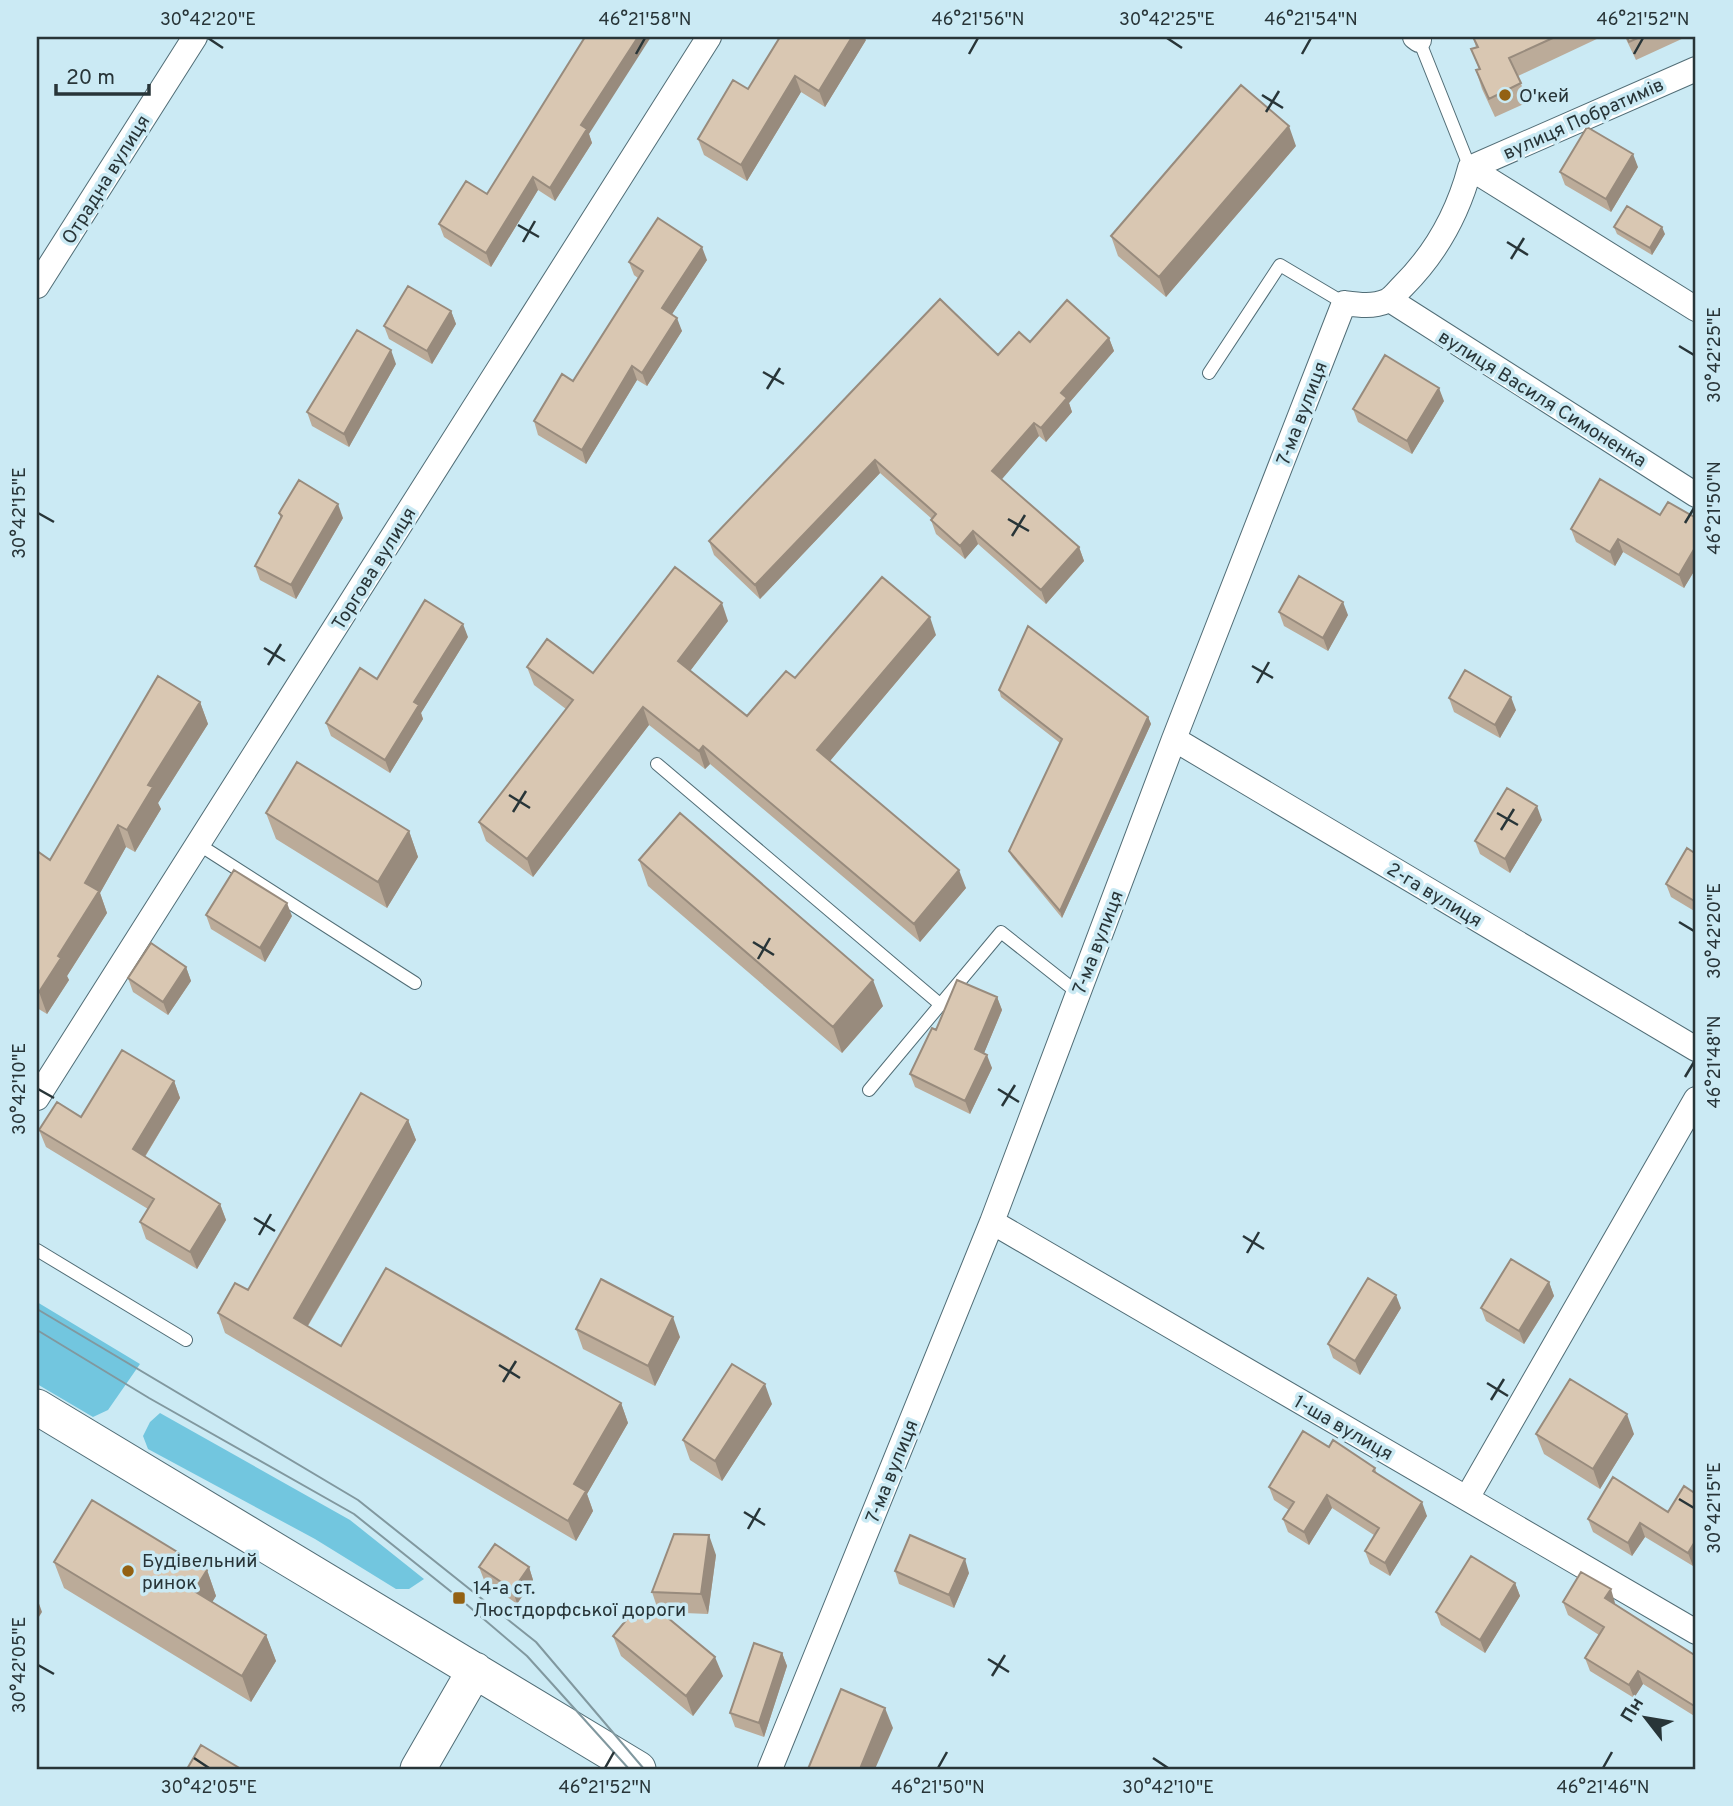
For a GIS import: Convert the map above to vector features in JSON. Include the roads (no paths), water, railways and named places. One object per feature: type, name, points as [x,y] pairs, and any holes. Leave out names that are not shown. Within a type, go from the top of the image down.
[{"type":"main road","points":[[37,1407],[638,1769]]},
{"type":"main road","points":[[418,1769],[475,1670]]},
{"type":"street","name":"Отрадна вулиця","points":[[37,286],[195,37]]},
{"type":"street","name":"Торгова вулиця","points":[[37,1098],[709,37]]},
{"type":"street","name":"вулиця Побратимів","points":[[1470,168],[1696,69]]},
{"type":"street","points":[[1344,303],[1367,306],[1390,300],[1417,272],[1443,237],[1462,198],[1470,168],[1696,309]]},
{"type":"street","name":"вулиця Василя Симоненка","points":[[1390,300],[1696,495]]},
{"type":"street","name":"7-ма вулиця","points":[[770,1769],[992,1222],[1174,739],[1344,303]]},
{"type":"street","name":"2-га вулиця","points":[[1174,739],[1696,1049]]},
{"type":"street","points":[[1467,1498],[1696,1099]]},
{"type":"street","name":"1-ша вулиця","points":[[992,1222],[1696,1632]]},
{"type":"lane","points":[[1418,38],[1470,168]]},
{"type":"lane","points":[[1209,373],[1280,265],[1344,303]]},
{"type":"lane","points":[[657,764],[941,1005]]},
{"type":"lane","points":[[198,844],[415,983]]},
{"type":"lane","points":[[869,1090],[1001,932],[1077,993]]},
{"type":"lane","points":[[37,1250],[186,1340]]},
{"type":"tram line","points":[[37,1309],[358,1500],[536,1642],[644,1769]]},
{"type":"tram line","points":[[37,1330],[149,1398],[354,1514],[527,1656],[629,1769]]},
{"type":"place","name":"О'кей","points":[[1505,95]]},
{"type":"place","name":"Будівельний ринок","points":[[128,1571]]},
{"type":"place","name":"14-а ст. Люстдорфської дороги","points":[[459,1598]]}]
